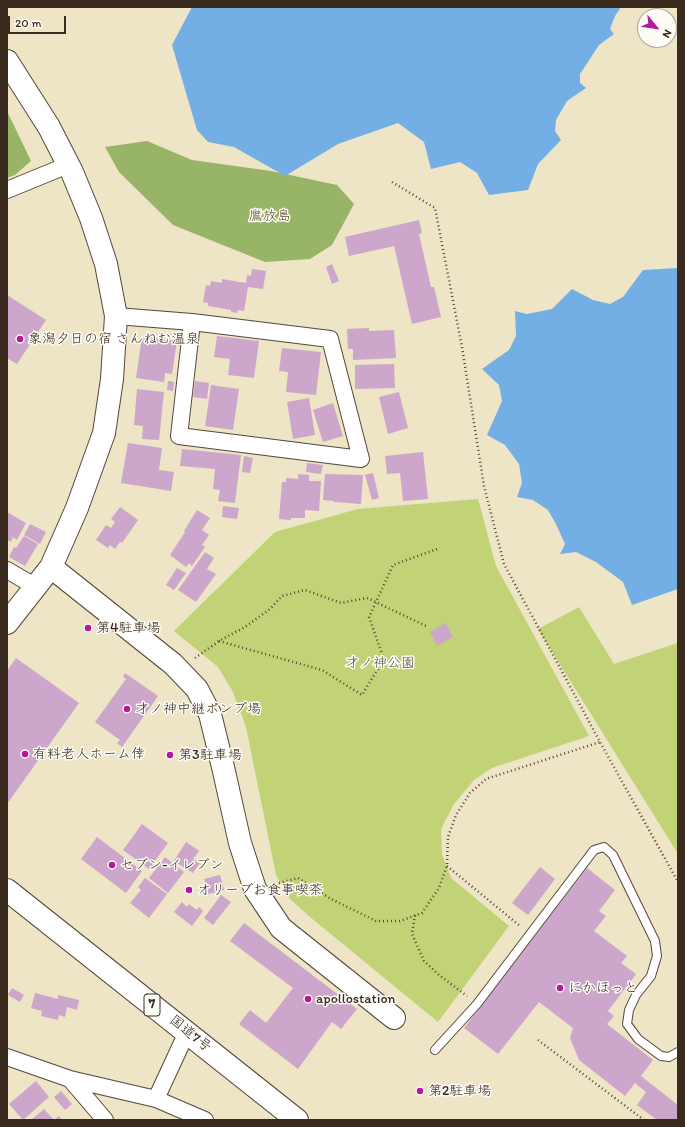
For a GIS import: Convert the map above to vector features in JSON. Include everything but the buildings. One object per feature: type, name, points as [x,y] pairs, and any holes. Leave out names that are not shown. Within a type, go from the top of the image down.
[{"type":"main road","points":[[7,61],[49,127],[68,165],[91,218],[106,264],[116,316],[112,379],[104,433],[77,508],[51,567],[7,623]]},
{"type":"main road","points":[[51,567],[173,664],[197,689],[210,714],[240,843],[255,889],[281,928],[394,1018]]},
{"type":"main road","name":"国道7号","points":[[7,890],[297,1120]]},
{"type":"street","points":[[7,190],[68,165]]},
{"type":"street","points":[[116,316],[192,322],[330,339],[361,459],[179,436],[192,322]]},
{"type":"street","points":[[7,570],[36,587]]},
{"type":"street","points":[[156,1099],[187,1032]]},
{"type":"street","points":[[7,1057],[70,1079],[156,1099],[205,1120]]},
{"type":"street","points":[[70,1079],[105,1120]]},
{"type":"lane","points":[[435,1050],[477,1004],[594,850],[604,847],[613,855],[655,941],[657,956],[651,976],[636,995],[629,1010],[627,1024],[638,1039],[661,1056],[670,1057],[678,1052]]},
{"type":"path","points":[[392,182],[435,208],[462,347],[484,486],[504,564],[600,742],[678,882]]},
{"type":"path","points":[[219,641],[322,670],[362,695],[384,659],[369,617],[393,565],[437,549]]},
{"type":"path","points":[[178,670],[219,641],[245,627],[270,608],[282,596],[305,590],[341,603],[367,598],[426,626]]},
{"type":"path","points":[[255,889],[298,878],[331,899],[376,921],[400,921],[422,913],[439,888],[448,866],[448,837],[456,815],[470,793],[475,788],[486,779],[600,742]]},
{"type":"path","points":[[448,866],[530,934]]},
{"type":"path","points":[[415,915],[412,934],[424,961],[477,1004]]},
{"type":"path","points":[[538,1040],[644,1120]]},
{"type":"green space","points":[[7,111],[31,161],[15,175],[7,178]]},
{"type":"green space","name":"鷹放島","points":[[147,141],[192,160],[271,171],[337,185],[354,204],[332,245],[310,259],[265,262],[173,225],[119,172],[105,147]]},
{"type":"green space","name":"才ノ神公園","points":[[478,499],[496,566],[589,736],[492,768],[474,780],[454,804],[441,829],[442,854],[451,878],[509,926],[438,1022],[290,899],[276,875],[246,727],[233,692],[218,667],[174,631],[275,532],[358,509]]},
{"type":"green space","points":[[579,607],[614,664],[678,643],[678,854],[538,629]]},
{"type":"water","points":[[192,7],[621,7],[615,16],[610,29],[614,34],[599,45],[580,74],[580,83],[586,88],[567,101],[556,120],[555,131],[561,140],[538,164],[528,190],[489,195],[477,173],[460,162],[431,169],[424,142],[398,123],[338,144],[285,176],[234,147],[208,142],[197,130],[172,45]]},
{"type":"water","points":[[678,268],[678,589],[632,605],[623,582],[596,562],[576,552],[560,554],[565,544],[548,510],[533,500],[517,497],[522,483],[519,464],[505,445],[487,435],[502,401],[499,385],[482,369],[509,350],[516,336],[515,311],[527,314],[552,309],[572,289],[593,300],[610,304],[623,297],[643,270]]},
{"type":"place","name":"象潟夕日の宿 さんねむ温泉","points":[[20,339]]},
{"type":"place","name":"第4駐車場","points":[[88,628]]},
{"type":"place","name":"才ノ神中継ポンプ場","points":[[127,709]]},
{"type":"place","name":"有料老人ホーム倖","points":[[25,754]]},
{"type":"place","name":"第3駐車場","points":[[170,755]]},
{"type":"place","name":"セブン-イレブン","points":[[112,865]]},
{"type":"place","name":"オリーブお食事喫茶","points":[[189,890]]},
{"type":"place","name":"にかほっと","points":[[560,988]]},
{"type":"place","name":"apollostation","points":[[308,999]]},
{"type":"place","name":"第2駐車場","points":[[420,1091]]}]
